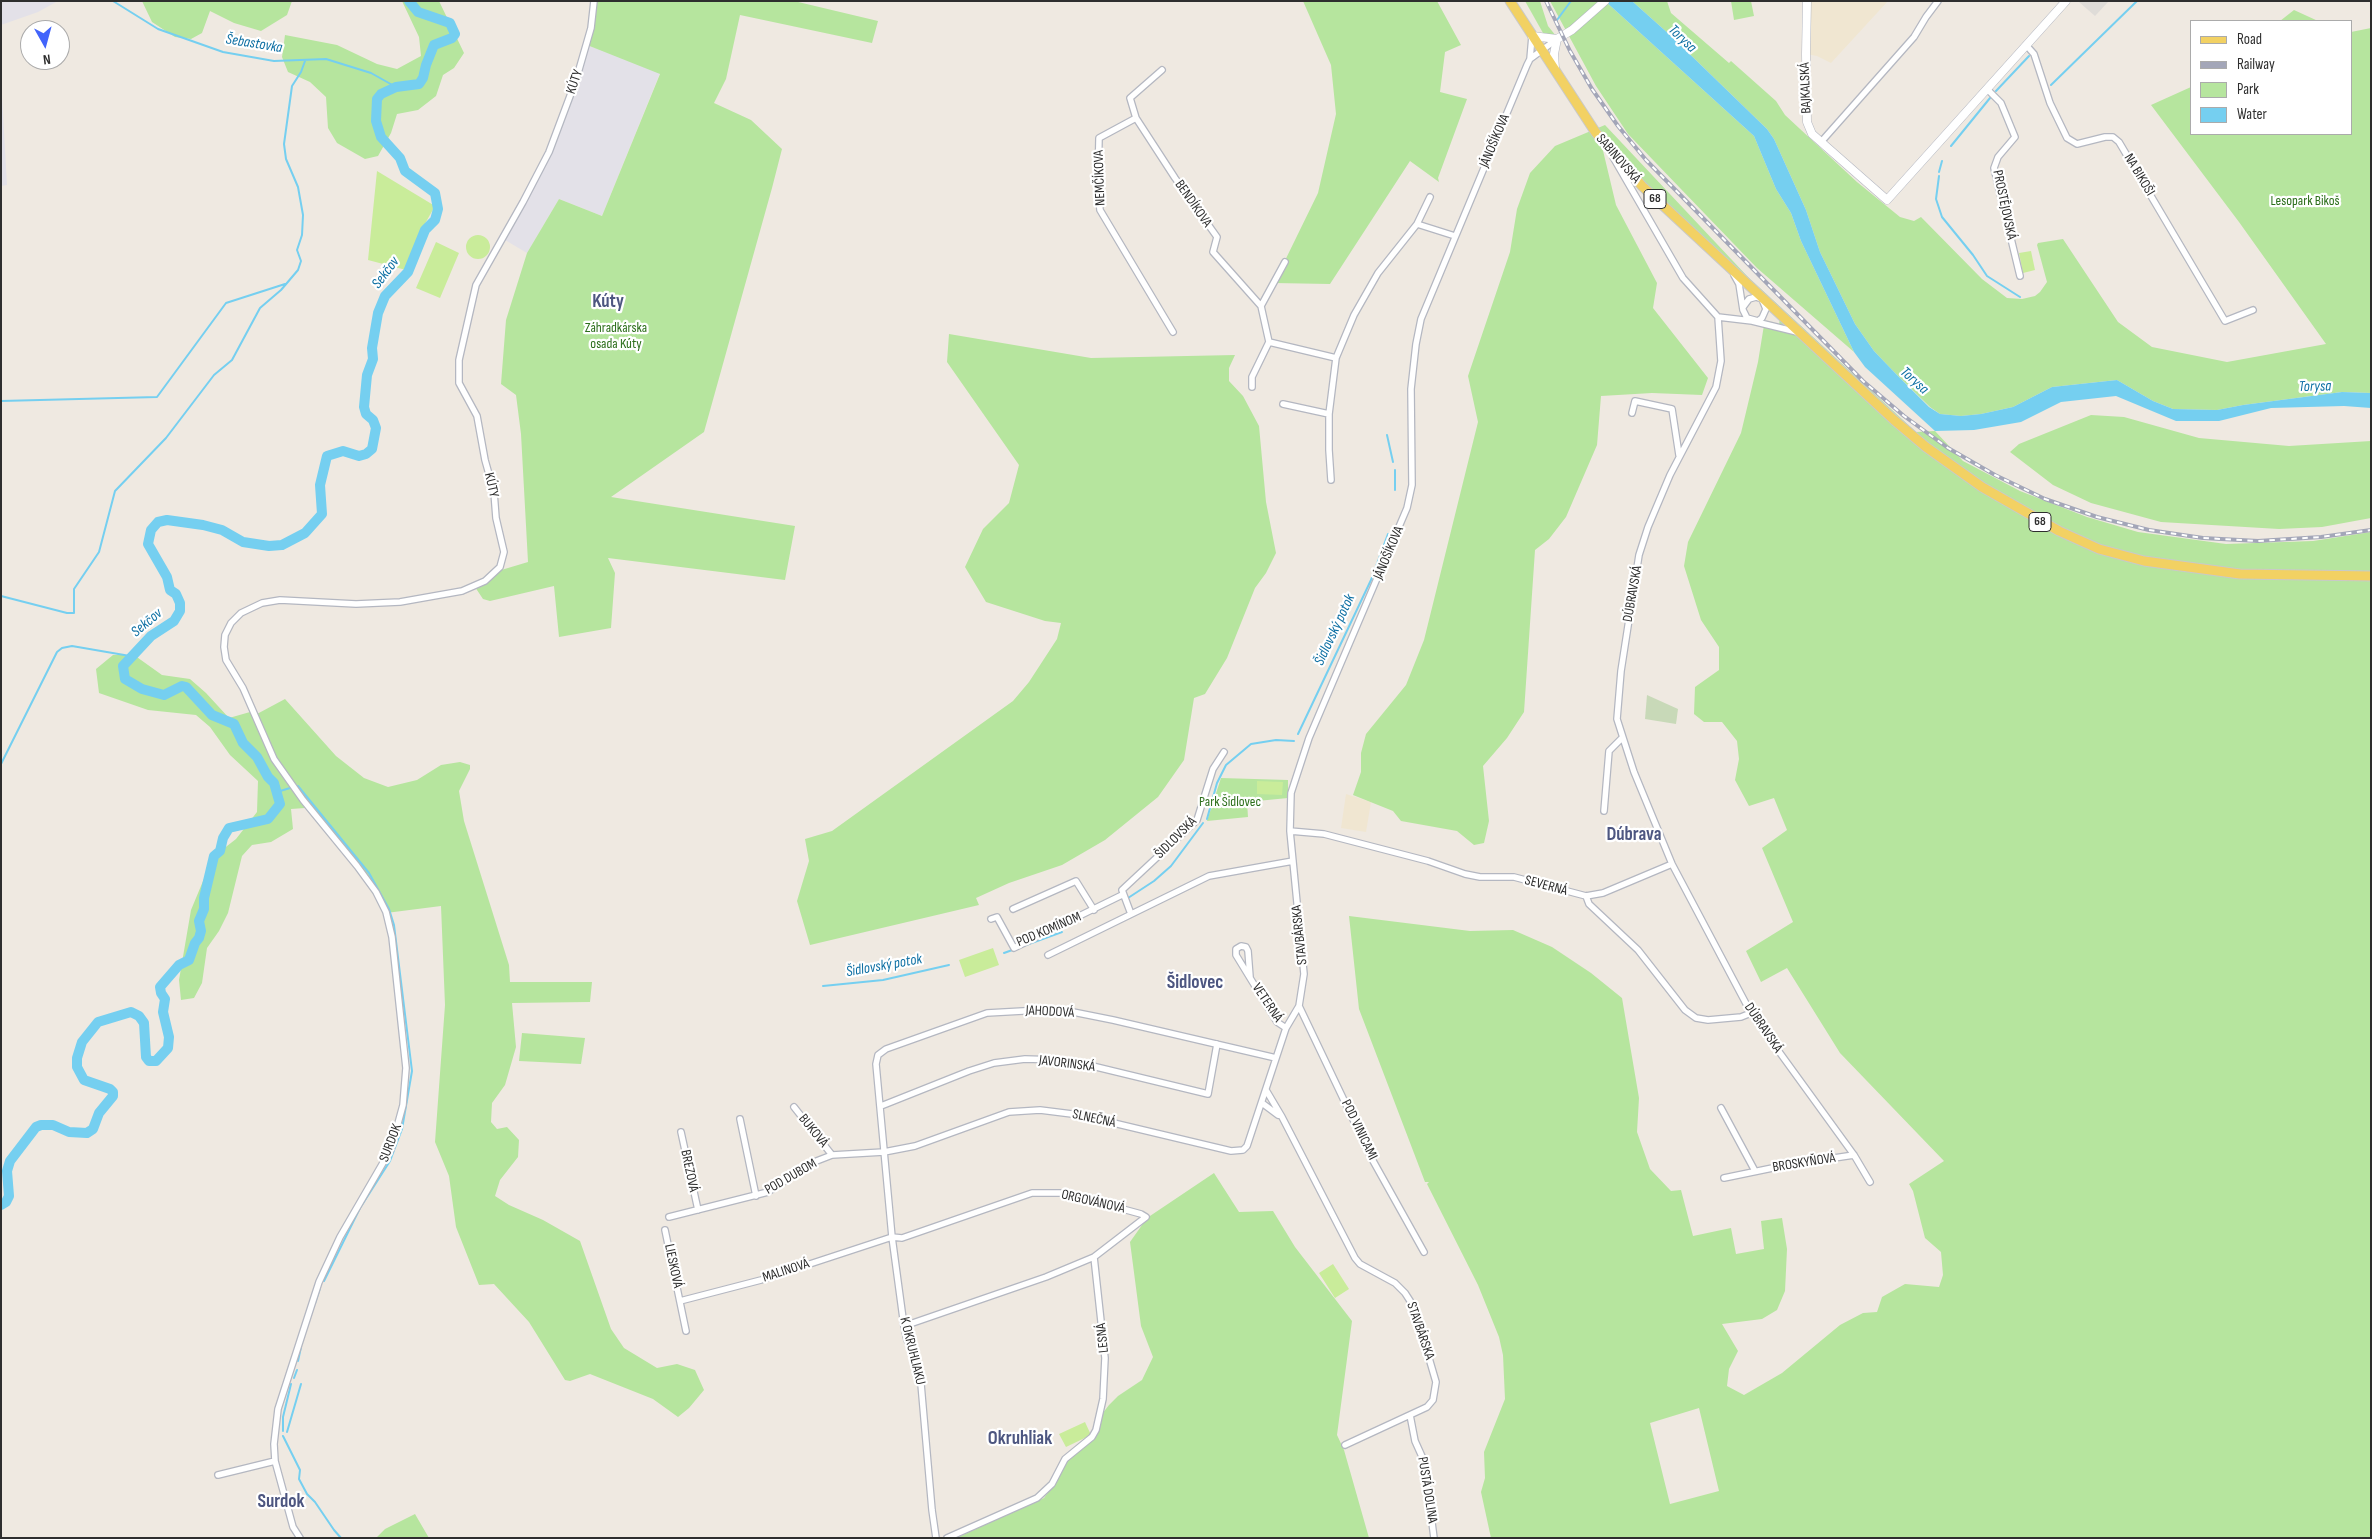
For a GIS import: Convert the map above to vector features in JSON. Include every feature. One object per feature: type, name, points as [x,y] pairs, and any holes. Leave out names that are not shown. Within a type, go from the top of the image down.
[{"type":"main road","name":"SABINOVSKÁ","points":[[1510,1],[1555,73],[1609,150],[1651,195],[1799,333]]},
{"type":"main road","name":"68","points":[[1799,333],[1926,447],[2000,498],[2038,521],[2072,537],[2118,555],[2176,567],[2261,576],[2371,576]]},
{"type":"main road","name":"68","points":[[2338,576],[2371,570]]},
{"type":"street","name":"KÚTY","points":[[274,759],[243,688],[229,666],[225,654],[224,641],[227,628],[240,613],[254,605],[270,601],[371,604],[433,596],[476,585],[492,575],[502,564],[504,552],[497,524],[494,492],[485,460],[477,416],[459,383],[458,360],[476,285],[524,202],[548,152],[576,80],[591,28],[594,1]]},
{"type":"street","points":[[1530,59],[1605,1]]},
{"type":"street","name":"BAJKALSKÁ","points":[[1807,1],[1808,122],[1812,134],[1887,200],[1987,89]]},
{"type":"street","points":[[1821,142],[1914,37],[1938,1]]},
{"type":"street","points":[[1987,89],[2066,1]]},
{"type":"street","points":[[1532,36],[1557,39]]},
{"type":"street","name":"JÁNOŠÍKOVA","points":[[1292,861],[1290,831],[1291,793],[1299,764],[1407,508],[1412,485],[1411,389],[1421,319],[1530,59],[1532,36]]},
{"type":"street","points":[[1555,73],[1554,54],[1557,39]]},
{"type":"street","name":"NA BIKOŠI","points":[[2026,45],[2034,54],[2050,103],[2067,138],[2078,144],[2105,136],[2113,137],[2119,142],[2225,321],[2253,310]]},
{"type":"street","points":[[1136,118],[1130,98],[1162,70]]},
{"type":"street","name":"PROSTĚJOVSKÁ","points":[[1987,89],[2001,103],[2015,137],[1998,157],[1994,168],[2020,276]]},
{"type":"street","name":"BENDÍKOVA","points":[[1136,118],[1175,178],[1217,237],[1214,252],[1261,306],[1270,342]]},
{"type":"street","name":"NEMČÍKOVA","points":[[1136,118],[1099,138],[1098,186],[1100,210],[1174,332]]},
{"type":"street","points":[[1609,150],[1683,278],[1718,317],[1752,321],[1799,333]]},
{"type":"street","points":[[1332,480],[1329,450],[1329,414],[1336,358],[1354,315],[1378,272],[1417,224],[1430,197]]},
{"type":"street","points":[[1417,224],[1455,236]]},
{"type":"street","points":[[1261,306],[1284,262]]},
{"type":"street","points":[[1732,271],[1741,289],[1743,315],[1737,319]]},
{"type":"street","points":[[1753,297],[1762,299],[1766,309],[1765,314],[1758,321],[1752,321],[1745,315],[1743,309],[1745,303],[1753,297]]},
{"type":"street","name":"DÚBRAVSKÁ","points":[[1718,317],[1721,361],[1716,387],[1679,456],[1648,527],[1639,555],[1616,708],[1622,738],[1643,795],[1672,864],[1751,1013],[1854,1155],[1870,1182]]},
{"type":"street","points":[[1252,387],[1252,377],[1270,342],[1336,358]]},
{"type":"street","points":[[1632,413],[1636,401],[1672,409],[1679,456]]},
{"type":"street","points":[[1283,404],[1329,414]]},
{"type":"street","points":[[1604,811],[1609,752],[1622,738]]},
{"type":"street","name":"ŠIDLOVSKÁ","points":[[1122,895],[1122,890],[1197,820],[1213,769],[1224,752]]},
{"type":"street","name":"SURDOK","points":[[274,759],[303,800],[357,866],[376,892],[386,912],[392,938],[407,1078],[399,1124],[391,1149],[340,1238],[313,1298],[278,1409],[274,1444],[276,1461],[293,1527],[300,1538]]},
{"type":"street","name":"SEVERNÁ","points":[[1290,831],[1324,834],[1361,843],[1428,861],[1465,874],[1480,877],[1514,877],[1586,896],[1589,904],[1638,950],[1685,1010],[1696,1018],[1709,1020],[1741,1017],[1751,1013]]},
{"type":"street","points":[[1048,955],[1209,876],[1292,861]]},
{"type":"street","name":"STAVBÁRSKA","points":[[1292,861],[1304,974],[1299,1006],[1286,1028],[1266,1090],[1355,1258],[1360,1264],[1395,1283],[1414,1306],[1436,1382],[1433,1400],[1427,1407],[1345,1445]]},
{"type":"street","points":[[1586,896],[1603,893],[1672,864]]},
{"type":"street","name":"POD KOMÍNOM","points":[[1013,909],[1076,880],[1094,910]]},
{"type":"street","points":[[1122,895],[1130,914]]},
{"type":"street","name":"POD KOMÍNOM","points":[[991,919],[998,917],[1014,948],[1122,895]]},
{"type":"street","name":"VETERNÁ","points":[[1250,977],[1248,950],[1241,946],[1236,949],[1236,955],[1277,1022],[1286,1028]]},
{"type":"street","name":"POD VINICAMI","points":[[1299,1006],[1372,1159],[1424,1252]]},
{"type":"street","name":"JAHODOVÁ","points":[[881,1106],[876,1064],[878,1055],[886,1049],[987,1013],[1011,1010],[1073,1012],[1276,1058]]},
{"type":"street","name":"JAVORINSKÁ","points":[[881,1106],[969,1071],[994,1063],[1025,1059],[1058,1060],[1084,1064],[1208,1094],[1217,1044]]},
{"type":"street","name":"SLNEČNÁ","points":[[884,1152],[915,1146],[1009,1112],[1040,1110],[1080,1115],[1237,1151],[1247,1146],[1266,1090]]},
{"type":"street","name":"STAVBÁRSKA","points":[[1262,1102],[1282,1117]]},
{"type":"street","name":"K OKRUHLIAKU","points":[[881,1106],[892,1237],[904,1326],[907,1340],[915,1356],[921,1384],[936,1538]]},
{"type":"street","name":"BUKOVÁ","points":[[794,1107],[832,1154]]},
{"type":"street","name":"BROSKYŇOVÁ","points":[[1721,1108],[1755,1171]]},
{"type":"street","points":[[740,1119],[756,1196]]},
{"type":"street","name":"BREZOVÁ","points":[[681,1132],[698,1210]]},
{"type":"street","name":"POD DUBOM","points":[[669,1217],[768,1192],[814,1162],[832,1154],[884,1152]]},
{"type":"street","name":"BROSKYŇOVÁ","points":[[1724,1178],[1854,1155]]},
{"type":"street","name":"ORGOVÁNOVÁ","points":[[892,1237],[902,1238],[1032,1193],[1064,1193],[1141,1214],[1146,1218],[1094,1257]]},
{"type":"street","name":"LIESKOVÁ","points":[[665,1230],[686,1331]]},
{"type":"street","name":"MALINOVÁ","points":[[680,1301],[761,1280],[892,1237]]},
{"type":"street","points":[[904,1326],[1046,1277],[1094,1257]]},
{"type":"street","name":"LESNÁ","points":[[947,1538],[1037,1498],[1052,1484],[1065,1460],[1092,1437],[1096,1430],[1103,1399],[1105,1358],[1094,1257]]},
{"type":"street","name":"PUSTÁ DOLINA","points":[[1410,1414],[1415,1441],[1424,1460],[1434,1538]]},
{"type":"street","points":[[218,1475],[276,1461]]},
{"type":"shaded area","points":[[1,1],[58,1],[38,12],[1,25]]},
{"type":"shaded area","points":[[1807,1],[1888,1],[1831,63],[1817,56],[1806,54]]},
{"type":"shaded area","points":[[2109,1],[2095,16],[2079,2]]},
{"type":"shaded area","points":[[587,45],[660,73],[602,216],[559,199],[527,253],[505,240],[559,130]]},
{"type":"shaded area","points":[[1,78],[7,185],[1,186]]},
{"type":"shaded area","points":[[1346,794],[1371,802],[1366,832],[1341,828]]},
{"type":"green space","points":[[142,1],[292,1],[287,15],[261,31],[234,23],[210,11],[202,33],[191,39],[175,37],[152,22]]},
{"type":"green space","points":[[402,1],[439,1],[464,53],[454,68],[443,75],[436,96],[418,110],[397,114],[391,133],[378,156],[365,159],[337,143],[328,128],[326,97],[310,82],[288,72],[282,57],[285,35],[337,45],[377,64],[397,69],[421,56],[419,37]]},
{"type":"green space","name":"Záhradkárska osada Kúty","points":[[596,1],[794,1],[878,21],[872,43],[740,15],[726,79],[714,103],[751,120],[782,149],[772,188],[704,432],[611,497],[795,526],[785,580],[608,558],[615,573],[611,628],[559,637],[554,586],[490,601],[483,599],[475,587],[498,571],[528,562],[521,434],[516,395],[501,384],[506,320],[527,253],[559,199],[602,216],[660,74],[587,45]]},
{"type":"green space","points":[[1303,1],[1437,1],[1461,45],[1445,52],[1440,92],[1467,99],[1438,178],[1439,182],[1410,161],[1330,284],[1274,283],[1318,193],[1336,114],[1331,65]]},
{"type":"green space","points":[[1525,1],[1540,1],[1548,26],[1556,36],[1543,33]]},
{"type":"green space","points":[[1550,1],[1605,1],[1754,136],[1776,189],[1791,213],[1801,241],[1854,352],[1757,268],[1628,134],[1596,86]]},
{"type":"green space","name":"Lesopark Bikoš","points":[[1632,1],[1667,1],[1671,13],[1729,63],[1731,61],[1776,101],[1785,115],[1857,182],[1900,217],[1914,221],[1921,217],[1982,279],[2007,298],[2022,299],[2035,296],[2040,292],[2047,282],[2037,245],[2038,243],[2063,239],[2118,322],[2152,347],[2227,362],[2326,344],[2239,222],[2151,105],[2190,87],[2190,135],[2352,135],[2352,32],[2371,28],[2371,393],[2342,392],[2217,410],[2173,409],[2153,401],[2117,380],[2052,387],[2013,407],[1981,414],[1961,416],[1940,414],[1930,407],[1874,351],[1855,324],[1820,252],[1806,210],[1774,139],[1767,129]]},
{"type":"green space","points":[[1731,1],[1751,1],[1754,16],[1734,20]]},
{"type":"green space","points":[[2294,10],[2316,20],[2281,20]]},
{"type":"green space","points":[[1605,125],[1748,277],[1916,432],[1935,431],[1963,461],[2020,491],[2087,517],[2138,532],[2226,544],[2313,541],[2371,532],[2371,1538],[1491,1538],[1481,1492],[1485,1478],[1484,1452],[1505,1399],[1503,1355],[1499,1337],[1478,1285],[1427,1184],[1429,1182],[1425,1182],[1359,1009],[1349,916],[1470,931],[1513,930],[1552,947],[1591,973],[1622,998],[1639,1098],[1637,1132],[1650,1169],[1671,1191],[1681,1190],[1693,1236],[1731,1228],[1736,1254],[1764,1249],[1761,1221],[1782,1218],[1787,1249],[1785,1291],[1777,1310],[1762,1319],[1722,1324],[1738,1351],[1729,1369],[1727,1386],[1744,1395],[1782,1373],[1840,1325],[1863,1313],[1877,1312],[1882,1297],[1905,1284],[1939,1287],[1943,1275],[1941,1252],[1925,1238],[1913,1191],[1909,1184],[1944,1161],[1840,1053],[1787,968],[1761,982],[1746,951],[1793,922],[1762,848],[1787,830],[1774,798],[1749,806],[1735,780],[1739,759],[1737,741],[1722,722],[1704,722],[1694,714],[1695,687],[1719,670],[1719,647],[1701,620],[1684,566],[1688,542],[1741,433],[1758,362],[1764,325],[1779,328],[1780,312],[1647,186],[1600,138],[1616,205],[1657,283],[1653,308],[1708,378],[1702,395],[1652,393],[1601,396],[1597,445],[1566,517],[1549,539],[1535,550],[1524,712],[1507,738],[1483,766],[1489,821],[1484,843],[1474,845],[1457,831],[1401,821],[1393,811],[1353,795],[1361,772],[1361,753],[1366,734],[1406,685],[1424,640],[1478,422],[1468,376],[1510,252],[1517,209],[1530,173],[1555,146]],"holes":[[[1699,1408],[1719,1491],[1670,1504],[1650,1423]]]},
{"type":"green space","points":[[377,171],[435,206],[418,236],[406,270],[368,260]]},
{"type":"green space","points":[[478,235],[486,239],[490,247],[486,255],[478,259],[470,255],[466,247],[470,239]]},
{"type":"green space","points":[[436,242],[459,253],[440,298],[416,288]]},
{"type":"green space","points":[[2031,251],[2035,270],[2023,273],[2019,253]]},
{"type":"green space","points":[[949,334],[1091,358],[1235,355],[1229,368],[1229,381],[1243,396],[1259,426],[1266,502],[1276,553],[1266,573],[1255,588],[1227,658],[1205,694],[1194,698],[1184,760],[1158,797],[1105,840],[1062,865],[1009,883],[976,898],[979,905],[810,945],[797,901],[809,861],[805,839],[832,831],[1013,701],[1029,682],[1057,639],[1061,623],[1045,621],[986,602],[965,567],[983,529],[1009,503],[1019,465],[947,362]]},
{"type":"green space","points":[[2091,415],[2124,417],[2199,438],[2289,446],[2371,441],[2371,518],[2322,527],[2279,529],[2161,522],[2091,503],[2053,485],[2010,452],[2019,444]]},
{"type":"green space","points":[[113,655],[134,655],[162,675],[190,679],[229,718],[250,712],[257,714],[285,699],[336,756],[364,778],[388,787],[417,780],[441,765],[460,762],[470,765],[470,769],[459,791],[464,821],[509,965],[510,982],[592,982],[590,1002],[512,1003],[516,1047],[505,1085],[492,1103],[491,1122],[497,1129],[507,1127],[519,1140],[518,1157],[500,1180],[495,1196],[580,1241],[611,1329],[624,1348],[657,1368],[677,1364],[695,1370],[704,1390],[689,1408],[678,1417],[653,1399],[590,1374],[570,1381],[565,1380],[529,1322],[494,1284],[479,1285],[456,1227],[449,1176],[435,1142],[445,1005],[441,906],[386,913],[358,872],[305,808],[291,809],[293,829],[271,842],[252,845],[242,856],[228,913],[219,931],[207,948],[202,983],[194,998],[181,1000],[179,980],[191,910],[213,857],[236,839],[257,812],[258,781],[230,755],[210,727],[196,715],[148,710],[99,693],[96,669]]},
{"type":"green space","points":[[1647,695],[1678,709],[1676,724],[1645,719]]},
{"type":"green space","name":"Park Šidlovec","points":[[1221,778],[1288,780],[1288,798],[1247,802],[1248,817],[1207,821]]},
{"type":"green space","points":[[1257,781],[1283,782],[1282,795],[1257,794]]},
{"type":"green space","points":[[993,948],[999,965],[965,977],[959,960]]},
{"type":"green space","points":[[522,1033],[585,1038],[581,1064],[519,1061]]},
{"type":"green space","points":[[1214,1173],[1239,1212],[1273,1211],[1295,1247],[1352,1321],[1337,1435],[1344,1450],[1369,1538],[956,1538],[1044,1498],[1066,1460],[1093,1438],[1099,1418],[1109,1405],[1118,1396],[1142,1380],[1153,1357],[1141,1326],[1130,1242],[1147,1218]]},
{"type":"green space","points":[[1333,1264],[1349,1289],[1335,1298],[1319,1273]]},
{"type":"green space","points":[[1085,1422],[1091,1435],[1066,1447],[1059,1434]]},
{"type":"green space","points":[[415,1514],[429,1538],[376,1538],[385,1529]]},
{"type":"water","points":[[1605,1],[1632,1],[1767,129],[1774,139],[1806,210],[1820,252],[1855,324],[1874,351],[1929,407],[1940,414],[1961,416],[1981,414],[2013,407],[2052,387],[2117,380],[2153,401],[2173,409],[2217,410],[2342,392],[2371,393],[2371,408],[2344,406],[2271,408],[2219,421],[2176,421],[2116,396],[2061,402],[2021,422],[1974,430],[1935,431],[1865,367],[1854,352],[1801,241],[1791,213],[1776,189],[1754,136]]},
{"type":"waterway","name":"Šebastovka","points":[[113,1],[158,29],[223,52],[274,61],[326,59],[371,73],[396,87]]},
{"type":"waterway","name":"Sekčov","points":[[1,1205],[6,1202],[9,1196],[7,1171],[10,1161],[36,1127],[53,1125],[69,1132],[87,1133],[93,1129],[99,1113],[113,1096],[113,1092],[110,1089],[84,1080],[77,1067],[77,1058],[82,1042],[98,1022],[131,1012],[139,1016],[144,1023],[146,1057],[149,1061],[156,1061],[168,1048],[169,1037],[163,1012],[165,999],[160,987],[179,965],[189,960],[195,943],[199,938],[201,931],[199,921],[204,909],[204,898],[214,856],[220,851],[223,838],[229,828],[268,819],[280,804],[274,783],[268,777],[257,757],[243,743],[234,724],[212,715],[186,687],[182,686],[164,695],[142,689],[125,679],[123,666],[151,636],[174,621],[180,611],[180,603],[176,594],[170,590],[167,577],[148,544],[151,530],[158,522],[167,520],[203,525],[222,530],[243,542],[269,546],[282,545],[305,533],[322,514],[320,485],[327,456],[343,451],[359,456],[366,454],[372,449],[376,428],[373,420],[366,414],[364,407],[367,375],[373,359],[372,348],[378,313],[385,296],[408,272],[425,230],[435,220],[438,209],[435,193],[405,171],[400,158],[381,137],[376,121],[377,99],[381,94],[396,87],[419,84],[423,78],[434,45],[452,38],[455,34],[450,23],[418,12],[409,1]]},
{"type":"waterway","name":"Šidlovský potok","points":[[1557,20],[1571,1]]},
{"type":"waterway","points":[[2051,85],[2137,1]]},
{"type":"waterway","points":[[1996,91],[2029,56]]},
{"type":"waterway","points":[[1,596],[67,613],[74,613],[74,589],[99,552],[115,491],[166,438],[214,375],[232,360],[260,308],[281,290],[298,270],[301,261],[297,250],[302,235],[303,215],[298,187],[286,159],[284,144],[292,86],[301,72],[305,61]]},
{"type":"waterway","points":[[1951,146],[1990,98]]},
{"type":"waterway","points":[[1939,172],[1942,161]]},
{"type":"waterway","points":[[1939,176],[1936,199],[1942,217],[1973,255],[1987,276],[2020,297]]},
{"type":"waterway","points":[[1,401],[157,397],[226,303],[285,284]]},
{"type":"waterway","name":"Šidlovský potok","points":[[1387,435],[1393,462]]},
{"type":"waterway","name":"Šidlovský potok","points":[[1395,470],[1395,490]]},
{"type":"waterway","name":"Šidlovský potok","points":[[1298,734],[1371,580],[1388,534]]},
{"type":"waterway","points":[[1,764],[57,652],[62,648],[72,646],[130,656]]},
{"type":"waterway","name":"Šidlovský potok","points":[[1207,819],[1217,783],[1226,765],[1251,744],[1276,740],[1294,741]]},
{"type":"waterway","points":[[295,787],[298,786],[369,873],[389,909],[394,925],[412,1071],[402,1129],[390,1161],[360,1208],[324,1281]]},
{"type":"waterway","points":[[277,792],[290,788]]},
{"type":"waterway","name":"Šidlovský potok","points":[[1128,898],[1154,881],[1171,866],[1203,823]]},
{"type":"waterway","name":"Šidlovský potok","points":[[1004,953],[1062,932]]},
{"type":"waterway","name":"Šidlovský potok","points":[[823,986],[883,980],[949,965]]},
{"type":"waterway","points":[[315,1303],[320,1288]]},
{"type":"waterway","points":[[298,1361],[301,1347]]},
{"type":"waterway","points":[[294,1378],[297,1370]]},
{"type":"waterway","points":[[283,1431],[283,1417],[291,1384]]},
{"type":"waterway","points":[[287,1432],[301,1384]]},
{"type":"waterway","points":[[283,1436],[300,1470],[299,1479],[307,1494],[341,1538]]},
{"type":"railway","points":[[1546,1],[1570,51],[1592,89],[1618,126],[1646,160],[1863,381],[1904,416],[1948,448],[1995,475],[2045,499],[2097,517],[2149,530],[2203,538],[2258,541],[2321,537],[2371,530]]},
{"type":"district","name":"Kúty","points":[[608,302]]},
{"type":"district","name":"Dúbrava","points":[[1634,835]]},
{"type":"district","name":"Šidlovec","points":[[1195,983]]},
{"type":"district","name":"Okruhliak","points":[[1020,1439]]},
{"type":"district","name":"Surdok","points":[[281,1502]]},
{"type":"water label","name":"Torysa","points":[[1682,39]]},
{"type":"water label","name":"Torysa","points":[[1914,381]]},
{"type":"water label","name":"Torysa","points":[[2315,387]]}]
